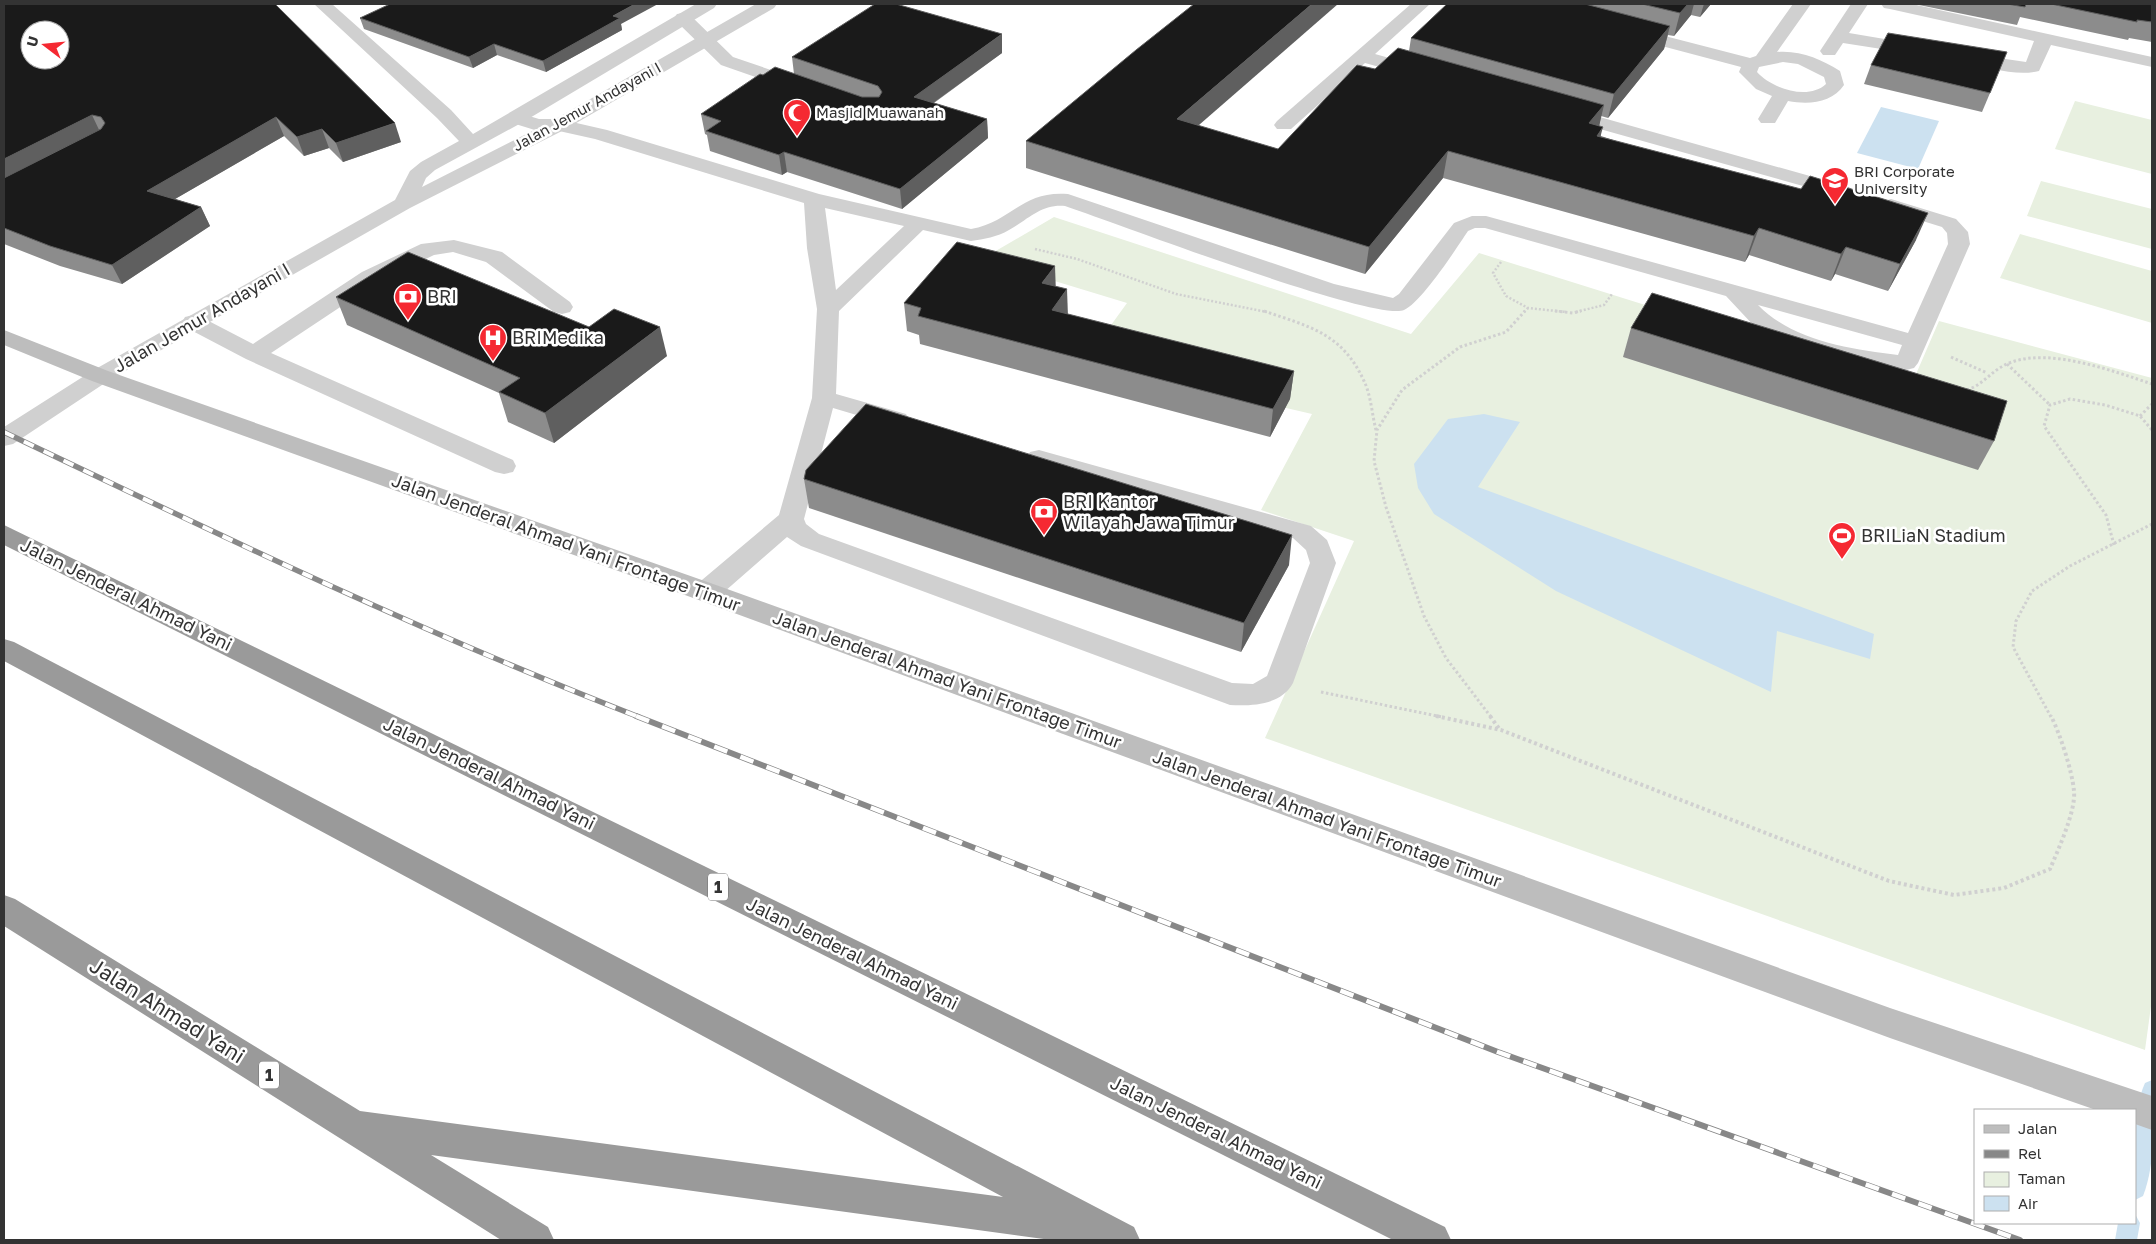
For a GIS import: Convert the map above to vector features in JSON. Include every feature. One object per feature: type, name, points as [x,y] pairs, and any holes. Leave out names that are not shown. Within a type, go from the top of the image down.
[{"type":"highway","name":"Jalan Jenderal Ahmad Yani","points":[[4,534],[1432,1240]]},
{"type":"highway","points":[[4,649],[1110,1234]]},
{"type":"highway","name":"Jalan Ahmad Yani","points":[[4,909],[535,1240]]},
{"type":"highway","points":[[353,1127],[1110,1234]]},
{"type":"street","name":"Jalan Jemur Andayani I","points":[[403,204],[417,175],[470,142],[516,118],[708,4]]},
{"type":"street","name":"Jalan Jemur Andayani I","points":[[4,438],[100,376],[193,322],[403,204],[560,125],[768,4]]},
{"type":"street","points":[[1284,125],[1421,4]]},
{"type":"street","points":[[1616,28],[1758,61],[1792,57],[1819,65],[1833,75],[1835,85],[1826,94],[1806,96],[1783,94],[1766,88],[1753,80],[1748,72],[1758,61],[1802,4]]},
{"type":"street","points":[[1819,65],[1859,4]]},
{"type":"street","points":[[1890,4],[2152,62]]},
{"type":"street","points":[[330,5],[444,114],[470,142]]},
{"type":"street","points":[[683,18],[727,61],[818,92]]},
{"type":"street","points":[[1838,37],[2028,68],[2032,67],[2044,39]]},
{"type":"street","points":[[1362,56],[1438,77]]},
{"type":"street","points":[[1768,119],[1783,94]]},
{"type":"street","points":[[1543,107],[1932,216],[1949,223],[1957,232],[1959,244],[1906,363],[1853,355],[1785,335],[1765,324],[1733,291]]},
{"type":"street","points":[[516,118],[538,124],[560,125],[600,134],[814,199],[971,235],[991,231],[1043,199],[1068,200],[1326,289],[1380,303],[1397,304],[1407,300],[1462,227],[1472,222],[1486,222],[1916,342]]},
{"type":"street","points":[[814,199],[818,248],[828,309],[824,398],[791,519],[794,530],[810,540],[1230,694],[1257,695],[1279,683],[1323,562],[1318,546],[1313,541],[1302,532],[1015,452]]},
{"type":"street","points":[[828,309],[918,224]]},
{"type":"street","points":[[254,354],[370,278],[429,249],[454,246],[494,258],[562,307]]},
{"type":"street","points":[[193,322],[254,354],[504,466]]},
{"type":"street","name":"Jalan Jenderal Ahmad Yani Frontage Timur","points":[[4,337],[100,376],[706,592],[1890,1023],[2152,1113]]},
{"type":"street","points":[[824,398],[919,425]]},
{"type":"street","points":[[706,592],[791,519]]},
{"type":"path","points":[[1525,233],[1492,273],[1506,296],[1528,308],[1573,313],[1604,305],[1635,264]]},
{"type":"path","points":[[971,235],[1077,259],[1176,294],[1258,309],[1314,328],[1342,346],[1365,382],[1376,430],[1374,461],[1386,507],[1424,616],[1446,658],[1501,730]]},
{"type":"path","points":[[1376,430],[1402,390],[1460,347],[1506,332],[1528,308]]},
{"type":"path","points":[[1906,363],[1936,383],[1953,389],[1968,390],[1980,386],[1987,373],[2007,364],[2034,357],[2066,360],[2108,369],[2152,384]]},
{"type":"path","points":[[2007,364],[2050,405]]},
{"type":"path","points":[[2050,405],[2070,399],[2105,405],[2140,416],[2152,430]]},
{"type":"path","points":[[2140,416],[2152,404]]},
{"type":"path","points":[[2050,405],[2044,426],[2106,515],[2114,545]]},
{"type":"path","points":[[1279,683],[1501,730],[1889,881],[1954,895],[2004,888],[2050,869],[2065,832],[2074,792],[2058,730],[2013,647],[2016,621],[2032,591],[2070,566],[2152,524]]},
{"type":"green space","points":[[2075,101],[2152,120],[2152,174],[2055,149]]},
{"type":"green space","points":[[2041,181],[2152,209],[2152,249],[2027,216]]},
{"type":"green space","points":[[1054,217],[1411,334],[1479,253],[1910,388],[1939,321],[2152,378],[2152,999],[2145,1050],[1265,738],[1354,541],[1261,510],[1312,414],[1085,361],[1127,303],[982,259]]},
{"type":"green space","points":[[2020,234],[2152,271],[2152,323],[2000,278]]},
{"type":"water","points":[[1881,107],[1939,121],[1918,169],[1857,153]]},
{"type":"water","points":[[1484,414],[1520,422],[1478,487],[1874,634],[1870,659],[1777,631],[1771,692],[1556,591],[1434,514],[1418,488],[1414,464],[1448,419]]},
{"type":"building","points":[[4,4],[275,4],[395,123],[336,143],[322,129],[297,137],[276,117],[147,191],[201,207],[112,265],[50,246],[4,228],[4,178],[101,129],[105,123],[101,117],[92,115],[4,159]]},
{"type":"building","points":[[390,4],[635,4],[613,16],[620,18],[543,61],[494,44],[469,57],[360,18]]},
{"type":"building","points":[[875,4],[896,4],[1002,34],[914,97],[987,119],[900,189],[784,152],[779,155],[706,131],[721,121],[701,114],[760,74],[763,75],[775,67],[862,97],[879,97],[882,92],[878,86],[792,57]]},
{"type":"building","points":[[1194,4],[1312,4],[1177,119],[1278,149],[1357,65],[1375,69],[1398,48],[1604,105],[1589,123],[1603,127],[1597,136],[1801,189],[1810,176],[1928,213],[1900,264],[1846,247],[1841,254],[1759,228],[1754,236],[1448,151],[1369,247],[1026,141]]},
{"type":"building","points":[[1447,4],[1585,4],[1670,26],[1614,94],[1411,38]]},
{"type":"building","points":[[1642,4],[1688,4],[1680,13]]},
{"type":"building","points":[[2007,4],[2026,4],[2025,7]]},
{"type":"building","points":[[2051,4],[2152,4],[2152,22],[2137,20],[2137,22]]},
{"type":"building","points":[[1888,33],[2007,52],[1990,93],[1871,65]]},
{"type":"building","points":[[957,242],[1055,266],[1042,283],[1067,289],[1052,310],[1294,371],[1273,409],[918,316],[921,308],[904,303]]},
{"type":"building","points":[[408,252],[589,327],[614,309],[660,327],[545,413],[499,392],[520,378],[336,297]]},
{"type":"building","points":[[1652,293],[2007,401],[1994,441],[1631,328]]},
{"type":"building","name":"BRI Kantor Wilayah Jawa Timur","points":[[866,404],[1292,535],[1244,623],[804,479],[806,470]]},
{"type":"waterway","points":[[2136,1183],[2152,1090]]},
{"type":"waterway","points":[[2126,1240],[2129,1224]]},
{"type":"railway","points":[[4,432],[240,544],[398,616],[558,685],[639,717]]},
{"type":"railway","points":[[636,716],[1498,1052],[1974,1223]]},
{"type":"railway","points":[[1976,1224],[2020,1240]]},
{"type":"place","name":"Masjid Muawanah","points":[[797,137]]},
{"type":"place","name":"BRI Corporate University","points":[[1835,205]]},
{"type":"place","name":"BRI","points":[[408,321]]},
{"type":"place","name":"BRIMedika","points":[[493,362]]},
{"type":"place","name":"BRI Kantor Wilayah Jawa Timur","points":[[1044,536]]},
{"type":"place","name":"BRILiaN Stadium","points":[[1842,560]]}]
